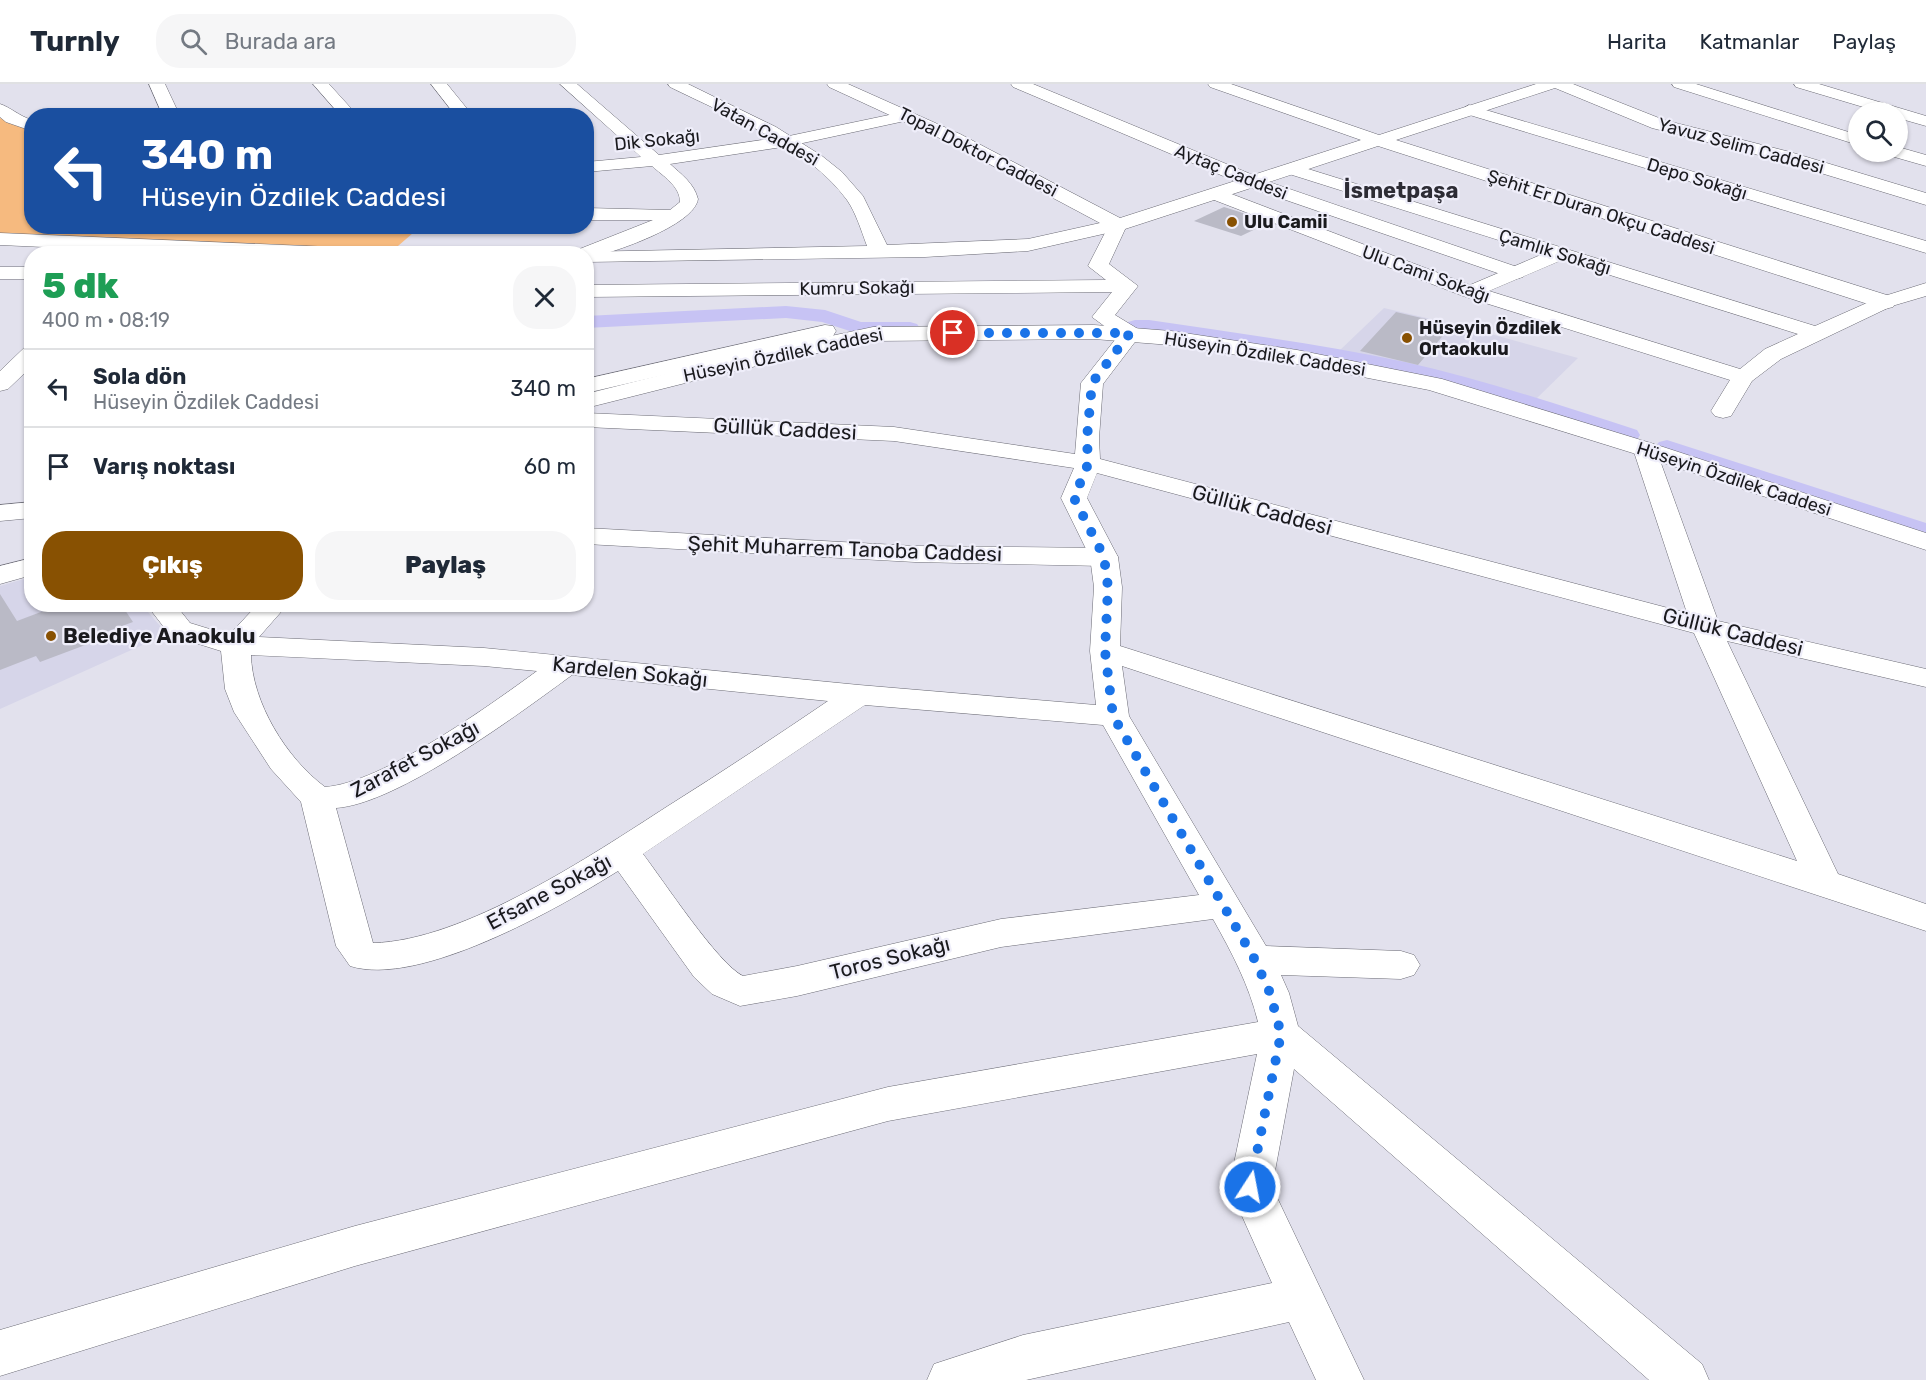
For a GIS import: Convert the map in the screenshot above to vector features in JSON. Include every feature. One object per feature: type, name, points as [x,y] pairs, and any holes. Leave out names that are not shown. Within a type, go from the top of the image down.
[{"type":"street","points":[[157,84],[168,108]]},
{"type":"street","points":[[321,84],[343,108]]},
{"type":"street","points":[[439,84],[458,108]]},
{"type":"street","points":[[568,84],[681,183],[690,198],[688,204],[677,215],[594,251]]},
{"type":"street","name":"Vatan Caddesi","points":[[676,84],[788,141],[828,168],[853,194],[879,252]]},
{"type":"street","name":"Topal Doktor Caddesi","points":[[835,84],[908,116],[1118,225]]},
{"type":"street","name":"Aytaç Caddesi","points":[[1019,84],[1252,182],[1516,273]]},
{"type":"street","name":"Şehit Er Duran Okçu Caddesi","points":[[1216,84],[1380,141],[1885,302]]},
{"type":"street","points":[[594,255],[879,252],[964,250],[1028,245],[1118,225],[1552,84]]},
{"type":"street","name":"Yavuz Selim Caddesi","points":[[1559,84],[1659,124],[1784,156],[1926,199]]},
{"type":"street","points":[[1680,84],[1848,137]]},
{"type":"street","points":[[1802,84],[1861,102]]},
{"type":"street","points":[[0,109],[12,118],[24,123]]},
{"type":"street","name":"Depo Sokağı","points":[[1469,110],[1926,247]]},
{"type":"street","name":"Dik Sokağı","points":[[594,166],[657,161],[788,141],[908,116]]},
{"type":"street","points":[[1908,116],[1926,121]]},
{"type":"street","points":[[1908,155],[1926,161]]},
{"type":"street","name":"Çamlık Sokağı","points":[[1292,169],[1818,334]]},
{"type":"street","name":"Ulu Cami Sokağı","points":[[1215,194],[1470,292],[1743,376]]},
{"type":"street","points":[[594,214],[677,215]]},
{"type":"street","points":[[1118,225],[1098,266],[1128,286],[1103,318],[1130,333],[1092,383],[1087,438],[1088,464],[1074,498],[1104,557],[1108,587],[1105,651],[1113,716],[1255,960],[1270,993],[1281,1034],[1250,1187],[1340,1380]]},
{"type":"street","points":[[0,239],[122,246]]},
{"type":"street","points":[[1470,292],[1560,254]]},
{"type":"street","points":[[0,273],[24,273]]},
{"type":"street","name":"Kumru Sokağı","points":[[594,291],[1128,286]]},
{"type":"street","points":[[1723,411],[1743,376],[1773,354],[1885,302],[1926,289]]},
{"type":"street","name":"Hüseyin Özdilek Caddesi","points":[[594,384],[825,331]]},
{"type":"street","name":"Hüseyin Özdilek Caddesi","points":[[594,399],[718,367],[873,334],[1130,333],[1298,357],[1404,377],[1645,449],[1926,542]]},
{"type":"street","points":[[0,384],[24,361]]},
{"type":"street","name":"Güllük Caddesi","points":[[594,420],[894,434],[933,438],[1088,464],[1706,627],[1926,678]]},
{"type":"street","points":[[1645,449],[1706,627],[1824,883]]},
{"type":"street","points":[[0,513],[24,511]]},
{"type":"street","name":"Şehit Muharrem Tanoba Caddesi","points":[[594,536],[903,554],[1104,557]]},
{"type":"street","points":[[0,575],[24,568]]},
{"type":"street","name":"Kardelen Sokağı","points":[[166,612],[180,629],[211,640],[236,645],[434,653],[859,695],[1113,716]]},
{"type":"street","points":[[267,612],[236,645],[235,672],[240,693],[252,718],[277,754],[317,798]]},
{"type":"street","points":[[1105,651],[1926,918]]},
{"type":"street","name":"Zarafet Sokağı","points":[[317,798],[351,796],[378,783],[495,716],[566,665]]},
{"type":"street","name":"Efsane Sokağı","points":[[317,798],[354,946],[363,956],[375,958],[398,954],[479,929],[557,891],[623,852],[859,695]]},
{"type":"street","name":"Toros Sokağı","points":[[623,852],[707,967],[725,984],[740,991],[797,981],[1001,933],[1223,905]]},
{"type":"street","points":[[1255,960],[1401,965]]},
{"type":"street","points":[[0,1353],[354,1246],[888,1104],[1281,1034]]},
{"type":"street","points":[[1281,1034],[1685,1380]]},
{"type":"street","points":[[951,1380],[1023,1358],[1301,1298]]},
{"type":"shaded area","points":[[0,118],[24,127],[24,234],[412,234],[398,246],[253,246],[0,235]]},
{"type":"shaded area","points":[[1384,308],[1469,328],[1578,358],[1534,401],[1465,380],[1338,352]]},
{"type":"shaded area","points":[[24,579],[24,612],[148,612],[167,634],[0,709],[0,586]]},
{"type":"building","name":"Ulu Camii","points":[[1224,207],[1268,223],[1241,236],[1194,221]]},
{"type":"building","name":"Hüseyin Özdilek Ortaokulu","points":[[1396,312],[1452,325],[1418,365],[1360,351]]},
{"type":"building","name":"Belediye Anaokulu","points":[[0,594],[17,621],[41,612],[126,612],[133,622],[100,634],[104,638],[40,662],[36,656],[0,670]]},
{"type":"waterway","points":[[594,322],[786,312],[825,316],[859,328],[910,328]]},
{"type":"waterway","points":[[1135,326],[1149,326],[1278,345],[1406,369],[1490,391],[1629,435]]},
{"type":"waterway","points":[[1667,447],[1926,531]]},
{"type":"place","name":"Ulu Camii","points":[[1232,222]]},
{"type":"place","name":"Hüseyin Özdilek Ortaokulu","points":[[1407,338]]},
{"type":"place","name":"Belediye Anaokulu","points":[[51,636]]},
{"type":"district","name":"İsmetpaşa","points":[[1401,190]]},
{"type":"route","points":[[953,333],[1130,333],[1092,383],[1087,438],[1088,464],[1074,498],[1104,557],[1108,587],[1105,651],[1113,716],[1255,960],[1270,993],[1281,1034],[1250,1187]]}]
